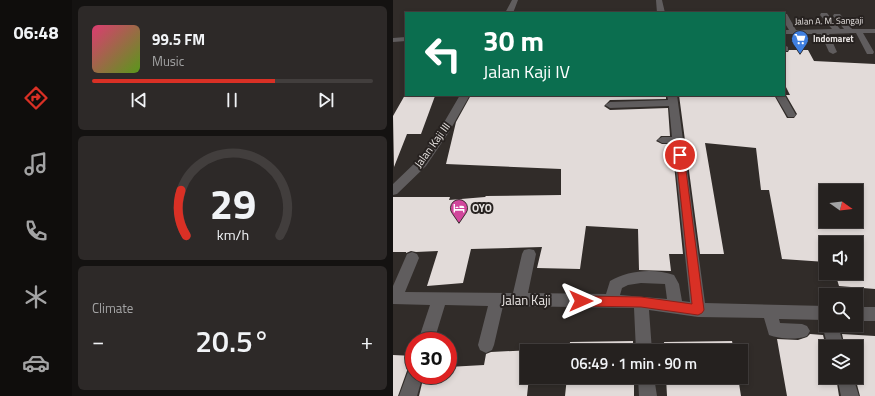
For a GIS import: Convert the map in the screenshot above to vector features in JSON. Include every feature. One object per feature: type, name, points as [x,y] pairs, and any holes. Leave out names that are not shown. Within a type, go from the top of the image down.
[{"type":"street","points":[[509,12],[515,0]]},
{"type":"street","points":[[659,0],[661,12]]},
{"type":"street","points":[[824,15],[838,32]]},
{"type":"street","points":[[837,16],[854,31],[870,52]]},
{"type":"street","points":[[785,17],[795,32]]},
{"type":"street","name":"Jalan A. M. Sangaji","points":[[785,32],[875,31]]},
{"type":"street","points":[[824,32],[833,52]]},
{"type":"street","points":[[393,40],[405,39]]},
{"type":"street","name":"Jalan Kaji III","points":[[393,191],[422,163],[444,132],[464,96]]},
{"type":"street","points":[[781,96],[791,115]]},
{"type":"street","points":[[611,105],[673,99],[698,310]]},
{"type":"street","points":[[662,140],[678,140]]},
{"type":"street","points":[[519,300],[529,254]]},
{"type":"street","points":[[394,298],[413,258]]},
{"type":"street","points":[[612,301],[615,285],[619,282],[635,278],[669,279],[672,284],[676,306]]},
{"type":"street","name":"Jalan Kaji","points":[[394,298],[439,300],[641,302],[698,310],[819,313]]},
{"type":"street","points":[[429,332],[439,300]]},
{"type":"street","points":[[486,345],[497,300]]},
{"type":"street","points":[[641,302],[644,344]]},
{"type":"street","points":[[770,312],[774,330],[802,331]]},
{"type":"street","points":[[863,314],[875,314]]},
{"type":"street","points":[[408,396],[412,384]]},
{"type":"street","points":[[647,384],[648,396]]},
{"type":"street","points":[[847,384],[850,396]]},
{"type":"building","points":[[789,50],[808,50],[814,61],[875,64],[875,289],[839,286],[837,280],[863,280],[863,236],[819,236],[819,262],[782,259],[769,190],[761,190],[756,148],[705,143],[724,254],[700,254],[679,96],[775,96],[787,118],[794,118],[797,114],[786,95],[790,95],[785,85],[785,52],[788,52]]},
{"type":"building","points":[[405,95],[435,96],[421,134],[407,134],[394,167],[393,116]]},
{"type":"building","points":[[470,96],[666,96],[666,99],[610,100],[604,106],[610,110],[668,108],[670,136],[661,136],[656,141],[662,144],[672,144],[683,254],[669,254],[671,271],[639,270],[638,229],[586,226],[580,269],[537,268],[542,247],[471,249],[463,283],[427,286],[438,251],[411,251],[406,253],[393,252],[393,197],[450,197],[449,200],[486,196],[561,195],[561,169],[446,164],[456,122]]},
{"type":"building","points":[[810,334],[823,335],[824,340],[819,340],[819,384],[837,384],[839,396],[787,396],[777,339],[798,340],[807,337]]},
{"type":"building","points":[[842,334],[875,336],[875,396],[860,396],[857,384],[863,384],[863,340],[843,340]]},
{"type":"building","points":[[633,341],[633,344],[570,344],[570,342]]},
{"type":"building","points":[[732,341],[733,344],[664,344],[664,342]]},
{"type":"building","points":[[520,351],[520,384],[528,384],[527,396],[419,396],[422,384],[457,384],[457,366],[484,365],[486,354],[491,352]]},
{"type":"building","points":[[393,355],[405,356],[405,376],[398,396],[393,396]]},
{"type":"building","points":[[566,384],[634,384],[634,396],[565,396]]},
{"type":"building","points":[[666,384],[739,384],[741,396],[667,396]]},
{"type":"place","name":"Indomaret","points":[[800,54]]},
{"type":"place","name":"OYO","points":[[459,223]]},
{"type":"route","points":[[581,301],[641,302],[698,310],[680,155]]}]
